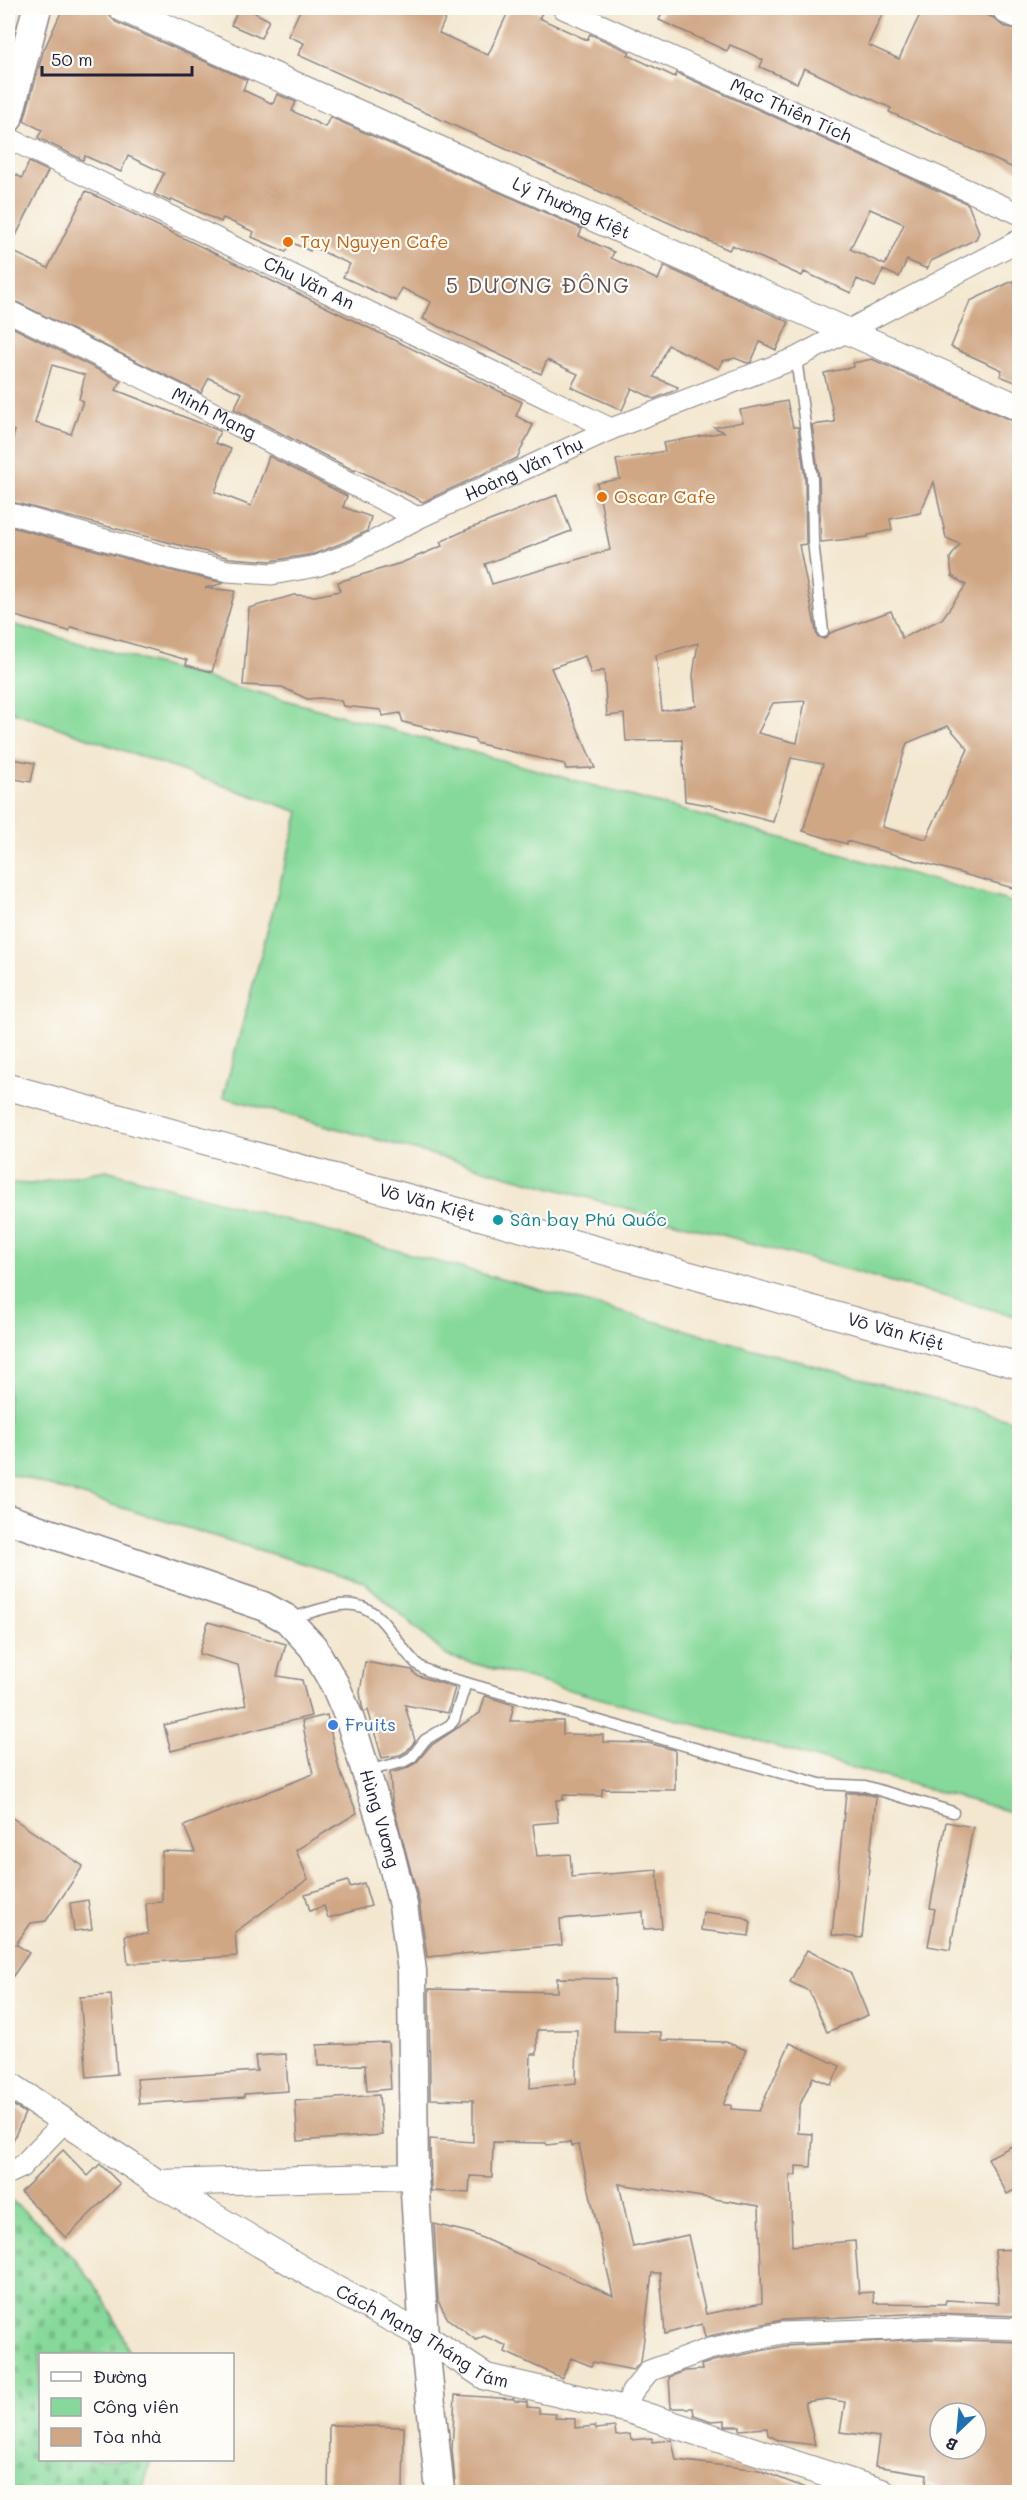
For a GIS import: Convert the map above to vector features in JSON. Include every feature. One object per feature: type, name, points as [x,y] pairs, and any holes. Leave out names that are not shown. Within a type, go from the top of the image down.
[{"type":"main road","points":[[8,119],[37,8]]},
{"type":"main road","points":[[1009,8],[1020,12]]},
{"type":"main road","name":"Hùng Vương","points":[[8,1519],[263,1606],[287,1619],[313,1647],[335,1685],[350,1720],[385,1834],[403,1905],[412,1971],[414,2175],[424,2336],[440,2493]]},
{"type":"street","name":"Lý Thường Kiệt","points":[[122,8],[1020,408]]},
{"type":"street","name":"Mạc Thiên Tích","points":[[563,8],[1020,214]]},
{"type":"street","name":"Chu Văn An","points":[[8,138],[611,429]]},
{"type":"street","name":"Hoàng Văn Thụ","points":[[8,513],[171,558],[228,571],[272,574],[316,566],[350,554],[417,518],[611,429],[796,358],[1020,240]]},
{"type":"street","name":"Minh Mạng","points":[[8,311],[188,400],[417,518]]},
{"type":"street","name":"Võ Văn Kiệt","points":[[8,1087],[1020,1366]]},
{"type":"street","name":"Cách Mạng Tháng Tám","points":[[8,2084],[158,2183],[332,2287],[424,2336],[486,2377],[625,2409],[882,2493]]},
{"type":"street","points":[[8,2173],[21,2167],[64,2122]]},
{"type":"street","points":[[158,2183],[414,2175]]},
{"type":"street","points":[[625,2409],[632,2392],[649,2372],[709,2349],[782,2333],[926,2326],[1020,2329]]},
{"type":"lane","points":[[796,358],[812,478],[813,541],[823,632]]},
{"type":"lane","points":[[287,1619],[342,1605],[362,1608],[374,1614],[388,1626],[417,1665],[466,1683],[820,1784],[865,1786],[953,1812]]},
{"type":"lane","points":[[365,1771],[403,1762],[412,1757],[425,1740],[450,1725],[454,1720],[466,1683]]},
{"type":"green space","points":[[8,623],[1019,904],[1019,1317],[223,1097],[299,812],[8,710]]},
{"type":"green space","points":[[106,1170],[1019,1422],[1019,1814],[447,1656],[364,1582],[8,1473],[8,1183],[31,1184]]},
{"type":"green space","points":[[8,2198],[29,2214],[65,2248],[81,2267],[108,2307],[130,2353],[39,2353],[39,2461],[151,2461],[142,2492],[8,2492]]},
{"type":"building","points":[[63,8],[107,8],[110,16],[116,22],[247,80],[243,90],[273,104],[277,94],[296,102],[292,111],[325,127],[330,117],[582,229],[579,236],[614,252],[611,258],[658,280],[664,266],[789,322],[776,350],[760,342],[751,362],[747,363],[735,358],[723,361],[719,369],[668,345],[654,377],[678,387],[676,390],[654,399],[632,388],[622,410],[571,387],[578,374],[547,360],[541,374],[423,319],[431,302],[402,288],[396,301],[343,277],[350,264],[312,247],[310,251],[291,242],[286,252],[252,237],[254,232],[223,218],[221,222],[172,199],[171,202],[154,194],[164,173],[128,156],[121,172],[85,156],[83,160],[38,138],[42,130],[24,121],[43,52]]},
{"type":"building","points":[[239,8],[257,8],[255,13],[269,20],[261,38],[231,25]]},
{"type":"building","points":[[301,8],[450,8],[439,33],[488,55],[510,8],[529,8],[542,13],[539,18],[587,40],[590,34],[630,52],[628,55],[675,77],[677,73],[968,204],[979,232],[976,239],[931,261],[927,269],[907,260],[899,277],[883,270],[875,287],[857,279],[851,293],[804,272],[802,276],[732,245],[729,250],[298,55],[304,43],[288,36]],"holes":[[[870,209],[904,224],[885,265],[850,249]]]},
{"type":"building","points":[[664,8],[885,8],[868,45],[899,59],[923,8],[971,8],[994,18],[1003,26],[1020,30],[1020,171],[889,112],[891,108],[804,68],[797,83],[760,67],[763,60],[747,52],[730,45],[727,51],[659,20]]},
{"type":"building","points":[[29,162],[48,171],[9,250],[48,268],[86,191],[522,402],[516,416],[533,425],[517,458],[423,502],[356,469],[355,471],[234,409],[242,393],[209,378],[201,393],[8,298],[8,171],[22,178]]},
{"type":"building","points":[[1013,281],[1020,291],[1020,384],[1000,376],[1002,370],[951,347],[970,301]]},
{"type":"building","points":[[8,325],[121,381],[116,390],[220,431],[215,443],[231,449],[215,492],[251,506],[269,456],[347,496],[343,507],[371,517],[367,531],[314,554],[271,561],[230,558],[8,501],[8,456],[15,431],[8,429]],"holes":[[[52,365],[85,375],[79,399],[83,401],[71,434],[35,423]]]},
{"type":"building","points":[[872,359],[1020,424],[1020,511],[1015,521],[1020,525],[1020,890],[847,841],[847,844],[803,831],[823,764],[791,758],[773,822],[685,801],[682,740],[626,741],[624,714],[607,716],[604,670],[591,674],[585,656],[551,668],[595,768],[566,769],[564,764],[476,743],[475,740],[403,722],[400,713],[383,716],[381,710],[343,706],[341,701],[307,699],[282,687],[243,685],[249,608],[294,595],[315,596],[340,591],[338,582],[401,563],[442,546],[440,542],[466,530],[557,495],[571,531],[485,564],[492,584],[610,550],[597,483],[620,479],[616,460],[665,451],[663,443],[724,432],[714,427],[743,422],[740,410],[787,401],[793,427],[798,427],[805,479],[806,544],[799,545],[817,636],[824,639],[830,633],[891,611],[902,638],[942,619],[966,585],[952,576],[950,558],[960,544],[946,538],[934,482],[920,513],[890,519],[892,530],[868,535],[868,537],[821,542],[819,478],[812,425],[835,422],[824,373],[854,367],[853,363]],"holes":[[[698,643],[693,675],[696,706],[662,711],[656,655]],[[805,701],[797,743],[758,733],[773,703]],[[948,726],[968,749],[926,839],[882,827],[907,743]]]},
{"type":"building","points":[[8,526],[224,583],[205,588],[235,591],[212,672],[186,665],[187,660],[98,634],[71,627],[69,631],[8,614]]},
{"type":"building","points":[[12,759],[35,763],[31,782],[9,778]]},
{"type":"building","points":[[208,1622],[286,1644],[277,1676],[302,1680],[311,1716],[171,1751],[164,1725],[246,1705],[238,1665],[199,1654]]},
{"type":"building","points":[[365,1662],[412,1670],[416,1675],[455,1688],[448,1713],[405,1705],[415,1741],[407,1751],[400,1755],[382,1758],[368,1710],[364,1712],[360,1692]]},
{"type":"building","points":[[485,1696],[514,1705],[510,1721],[563,1721],[563,1734],[603,1735],[603,1742],[648,1743],[675,1750],[675,1790],[602,1789],[602,1796],[563,1795],[563,1800],[556,1800],[558,1822],[533,1824],[537,1856],[570,1854],[572,1877],[657,1870],[662,1928],[644,1929],[643,1912],[560,1919],[562,1945],[427,1957],[419,1901],[392,1801],[390,1773],[416,1763],[430,1746],[480,1713]]},
{"type":"building","points":[[327,1715],[339,1769],[357,1813],[296,1850],[308,1879],[235,1932],[237,1956],[128,1964],[125,1935],[148,1934],[146,1903],[162,1902],[162,1851],[195,1852],[184,1826],[313,1774],[302,1721]]},
{"type":"building","points":[[846,1793],[864,1793],[876,1797],[862,1938],[832,1935]]},
{"type":"building","points":[[8,1815],[83,1866],[46,1921],[31,1923],[16,1944],[29,1953],[8,1983]]},
{"type":"building","points":[[946,1822],[973,1827],[950,1950],[928,1946],[935,1909],[930,1908]]},
{"type":"building","points":[[348,1881],[350,1887],[364,1883],[371,1906],[328,1918],[324,1906],[310,1911],[305,1894]]},
{"type":"building","points":[[88,1900],[92,1929],[74,1931],[70,1903]]},
{"type":"building","points":[[703,1912],[743,1917],[751,1922],[749,1936],[701,1930]]},
{"type":"building","points":[[807,1950],[850,1972],[868,2015],[827,2032],[809,1991],[790,1982]]},
{"type":"building","points":[[557,1978],[615,1979],[614,2031],[661,2032],[661,2040],[726,2042],[746,2050],[723,2105],[731,2105],[731,2109],[759,2111],[790,2043],[840,2066],[831,2085],[813,2077],[799,2107],[798,2133],[813,2134],[811,2167],[796,2166],[796,2175],[790,2175],[792,2246],[855,2241],[859,2293],[873,2292],[874,2303],[945,2304],[946,2300],[999,2303],[995,2250],[1020,2249],[1020,2316],[926,2313],[782,2320],[705,2337],[702,2324],[665,2334],[660,2273],[652,2273],[641,2362],[633,2370],[593,2362],[591,2366],[571,2358],[562,2378],[505,2352],[507,2346],[484,2336],[476,2340],[448,2319],[438,2301],[434,2224],[471,2233],[613,2296],[579,2145],[571,2146],[570,2142],[547,2145],[546,2143],[493,2142],[492,2177],[470,2176],[469,2193],[431,2191],[430,2139],[473,2142],[473,2100],[430,2099],[429,1989],[557,1992]],"holes":[[[537,2030],[577,2030],[576,2083],[530,2088],[531,2054],[537,2054]],[[619,2184],[759,2206],[762,2303],[706,2314],[688,2235],[633,2247]]]},
{"type":"building","points":[[111,1995],[117,2074],[87,2077],[80,1997]]},
{"type":"building","points":[[388,2042],[391,2089],[367,2091],[365,2065],[318,2066],[317,2045]]},
{"type":"building","points":[[286,2054],[288,2091],[244,2094],[244,2097],[139,2104],[137,2079],[257,2071],[255,2056]]},
{"type":"building","points":[[379,2095],[382,2135],[298,2141],[295,2101]]},
{"type":"building","points":[[8,2102],[25,2113],[8,2152]]},
{"type":"building","points":[[1020,2142],[1020,2187],[1007,2194],[988,2158]]},
{"type":"building","points":[[63,2150],[88,2176],[100,2164],[120,2184],[66,2238],[21,2192]]},
{"type":"building","points":[[926,2339],[1020,2342],[1020,2493],[959,2493],[926,2483],[927,2474],[875,2466],[879,2437],[840,2432],[845,2402],[828,2399],[805,2402],[815,2445],[780,2441],[768,2435],[767,2428],[740,2430],[740,2426],[725,2426],[725,2420],[711,2421],[694,2415],[693,2408],[671,2408],[669,2377],[685,2371],[702,2370],[701,2365],[784,2346]]},
{"type":"building","points":[[455,2395],[527,2402],[527,2407],[539,2408],[539,2413],[556,2414],[555,2418],[575,2419],[575,2428],[615,2427],[616,2436],[630,2434],[631,2440],[652,2438],[652,2442],[672,2440],[676,2460],[759,2470],[818,2493],[456,2493],[452,2449]]},
{"type":"building","points":[[329,2425],[404,2427],[403,2493],[328,2493]]},
{"type":"place","name":"Tay Nguyen Cafe","points":[[288,242]]},
{"type":"place","name":"Oscar Cafe","points":[[602,497]]},
{"type":"place","name":"Sân bay Phú Quốc","points":[[498,1220]]},
{"type":"place","name":"Fruits","points":[[333,1725]]},
{"type":"district","name":"5 DƯƠNG ĐÔNG","points":[[538,286]]}]
